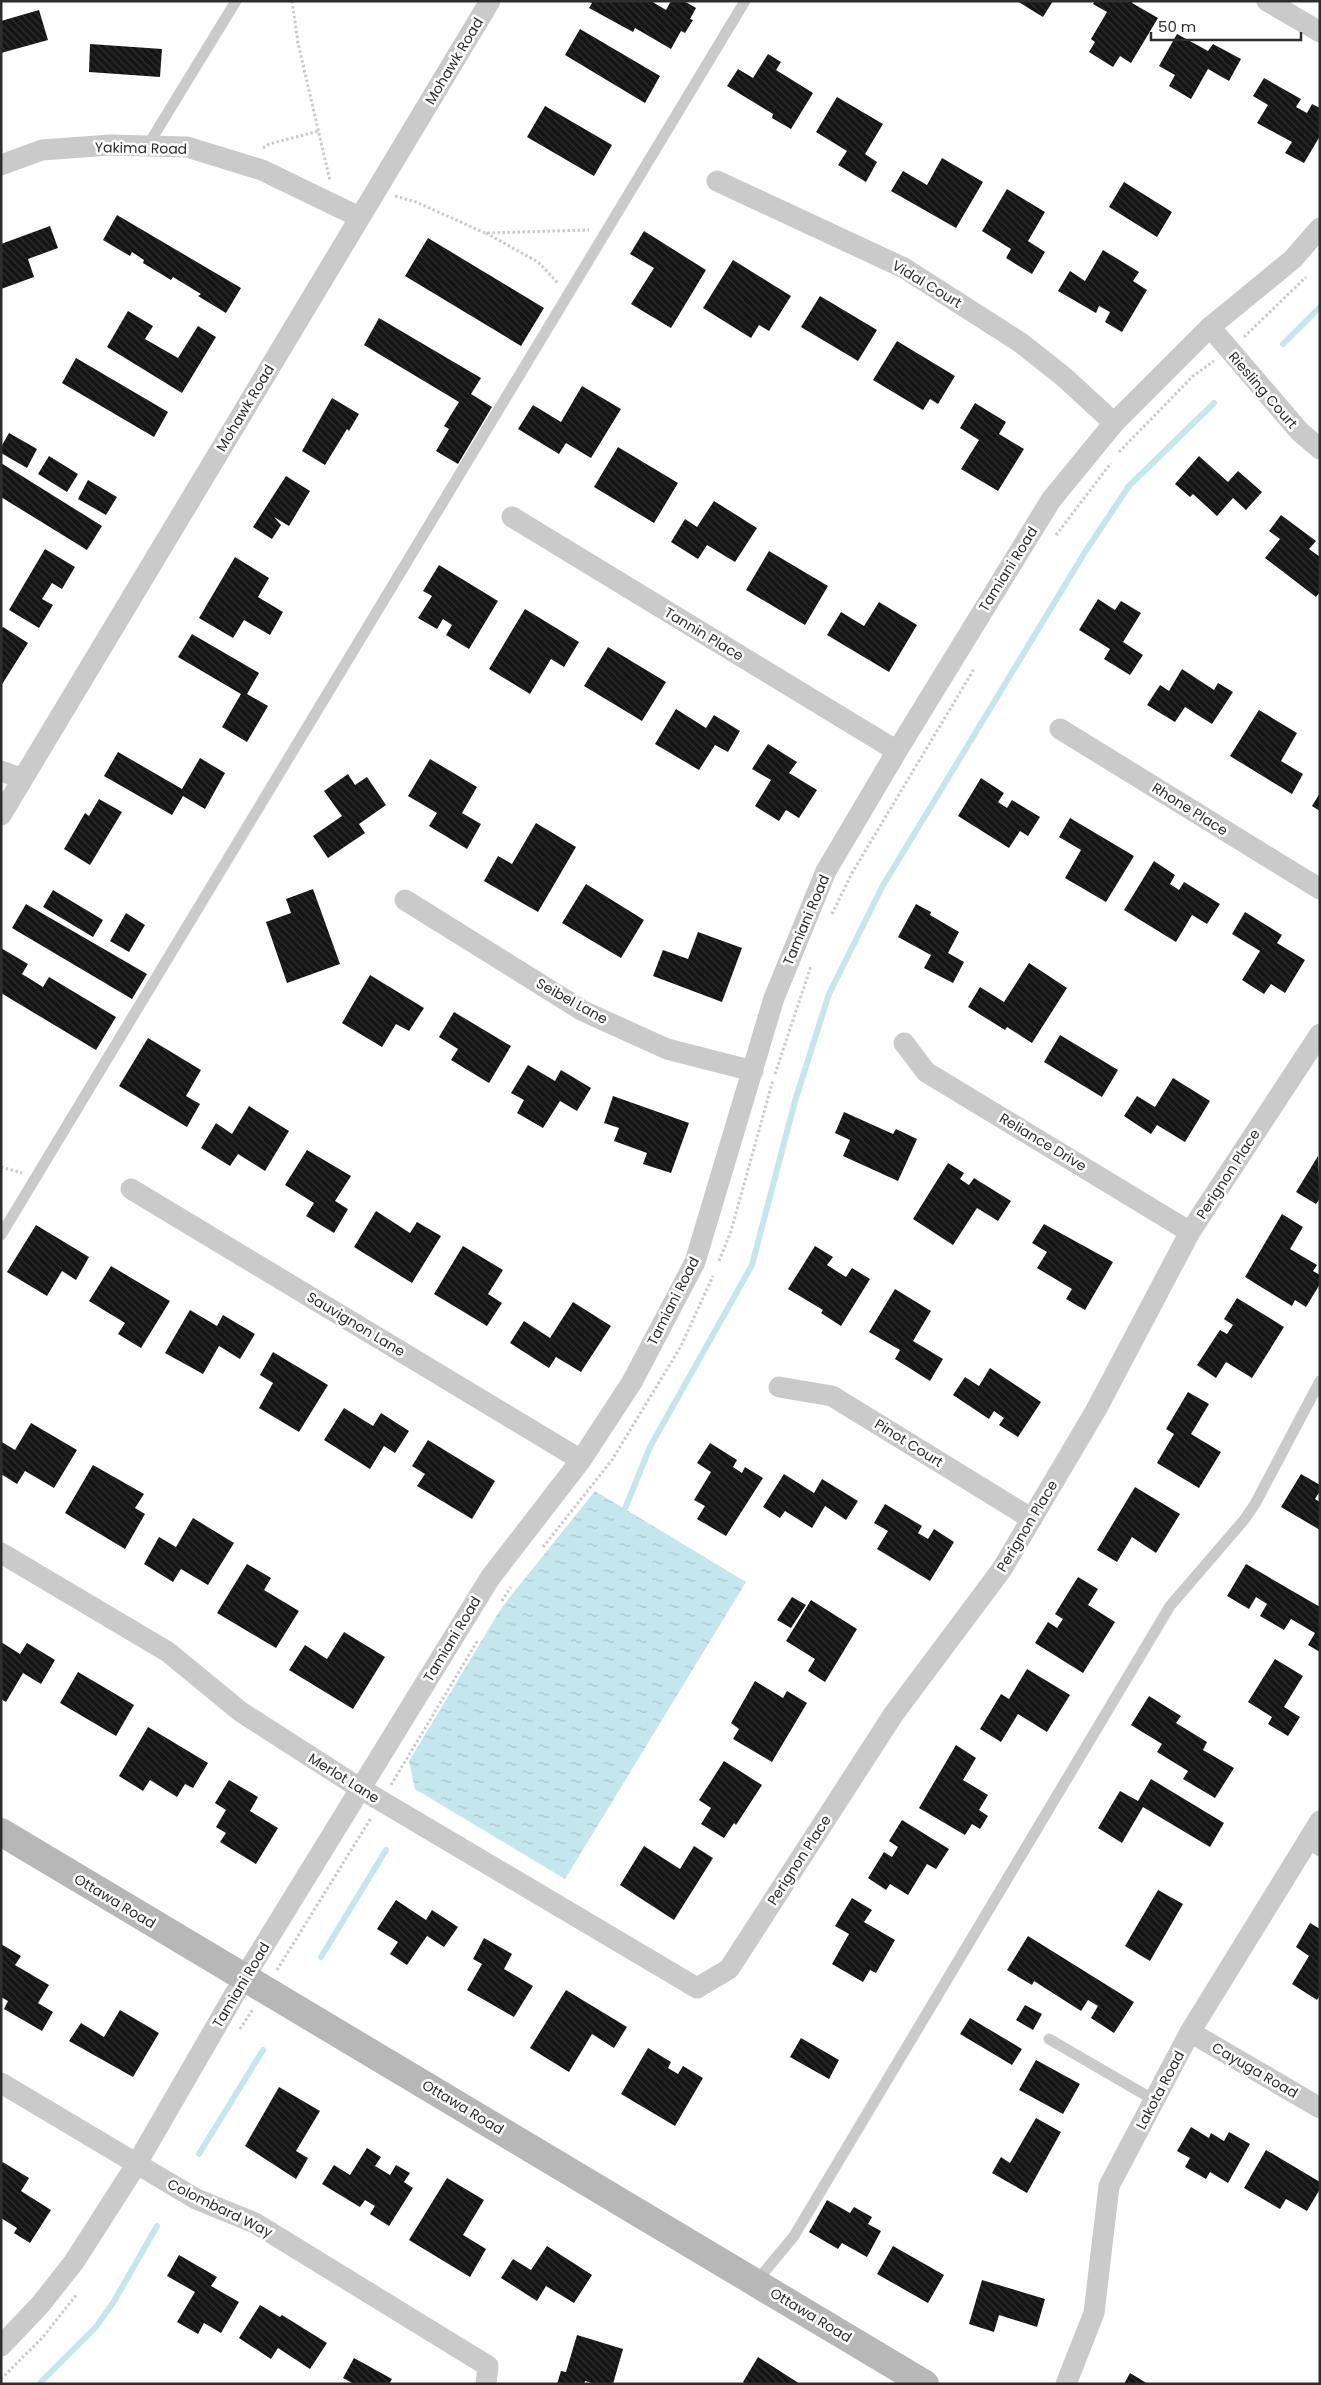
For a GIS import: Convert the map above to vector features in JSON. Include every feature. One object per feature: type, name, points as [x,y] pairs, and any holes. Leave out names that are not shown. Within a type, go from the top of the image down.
[{"type":"street","name":"Mohawk Road","points":[[1,815],[490,1]]},
{"type":"street","points":[[1267,1],[1320,32]]},
{"type":"street","name":"Yakima Road","points":[[1,165],[42,150],[110,145],[187,147],[262,170],[359,217]]},
{"type":"street","name":"Vidal Court","points":[[717,181],[904,268],[1020,343],[1064,377],[1114,423]]},
{"type":"street","name":"Tamiani Road","points":[[1,2346],[40,2305],[74,2262],[136,2165],[244,1978],[490,1578],[581,1460],[632,1382],[695,1262],[774,998],[826,871],[897,750],[1051,500],[1114,423],[1210,328],[1293,259],[1320,228]]},
{"type":"street","name":"Riesling Court","points":[[1210,328],[1300,432],[1320,449]]},
{"type":"street","name":"Tannin Place","points":[[512,517],[897,750]]},
{"type":"street","name":"Rhone Place","points":[[1060,729],[1320,889]]},
{"type":"street","points":[[1,771],[23,779]]},
{"type":"street","name":"Seibel Lane","points":[[405,900],[583,1011],[667,1049],[752,1071]]},
{"type":"street","name":"Perignon Place","points":[[697,1988],[730,1969],[893,1715],[1002,1568],[1096,1410],[1190,1232],[1320,1034]]},
{"type":"street","name":"Reliance Drive","points":[[904,1043],[926,1072],[1190,1232]]},
{"type":"street","name":"Sauvignon Lane","points":[[130,1189],[581,1460]]},
{"type":"street","name":"Pinot Court","points":[[778,1387],[832,1396],[1032,1519]]},
{"type":"street","name":"Merlot Lane","points":[[1,1553],[168,1652],[240,1712],[361,1789],[697,1988]]},
{"type":"street","name":"Lakota Road","points":[[1066,2384],[1094,2313],[1109,2186],[1190,2032],[1313,1847],[1320,1821]]},
{"type":"street","name":"Ottawa Road","points":[[1,1832],[925,2384]]},
{"type":"street","name":"Cayuga Road","points":[[1190,2032],[1320,2108]]},
{"type":"street","name":"Colombard Way","points":[[1,2084],[196,2199],[255,2223],[487,2375]]},
{"type":"lane","points":[[148,145],[236,1]]},
{"type":"lane","points":[[1,1235],[563,306],[744,1]]},
{"type":"lane","points":[[756,2282],[794,2236],[1170,1606],[1244,1520],[1255,1504],[1320,1381]]},
{"type":"lane","points":[[1049,2039],[1154,2100]]},
{"type":"path","points":[[292,1],[298,42],[335,205]]},
{"type":"path","points":[[240,163],[269,144],[319,131]]},
{"type":"path","points":[[375,190],[416,202],[485,232],[538,262],[558,282],[563,306]]},
{"type":"path","points":[[485,232],[608,229]]},
{"type":"water","points":[[595,1491],[746,1582],[565,1879],[415,1789],[409,1761],[502,1607]]},
{"type":"building","points":[[588,1],[651,1],[666,10],[671,1],[684,1],[696,8],[690,19],[693,20],[685,33],[681,31],[671,49],[635,28],[633,32],[589,8],[592,3]]},
{"type":"building","points":[[1017,1],[1053,1],[1043,17]]},
{"type":"building","points":[[1095,1],[1133,1],[1132,3],[1158,18],[1131,63],[1120,56],[1113,67],[1089,52],[1095,42],[1091,39],[1107,12],[1093,4]]},
{"type":"building","points":[[39,10],[48,40],[1,53],[1,21]]},
{"type":"building","points":[[580,29],[660,76],[645,103],[565,55]]},
{"type":"building","points":[[1177,34],[1208,51],[1213,44],[1241,59],[1229,81],[1208,69],[1191,99],[1169,86],[1175,75],[1159,66]]},
{"type":"building","points":[[90,44],[162,49],[160,77],[89,72]]},
{"type":"building","points":[[768,54],[781,62],[776,70],[813,93],[791,129],[772,118],[773,114],[727,86],[738,69],[753,78]]},
{"type":"building","points":[[1264,78],[1301,99],[1296,107],[1307,113],[1312,104],[1320,108],[1320,136],[1304,163],[1285,153],[1292,142],[1257,123],[1268,105],[1253,96]]},
{"type":"building","points":[[837,97],[883,124],[865,154],[877,162],[866,182],[838,165],[847,151],[816,132]]},
{"type":"building","points":[[545,106],[612,145],[594,176],[527,137]]},
{"type":"building","points":[[942,158],[983,182],[956,228],[891,191],[903,171],[927,185]]},
{"type":"building","points":[[1124,182],[1172,212],[1157,237],[1109,207]]},
{"type":"building","points":[[1007,189],[1045,212],[1028,241],[1045,252],[1032,274],[1006,258],[1011,249],[982,231]]},
{"type":"building","points":[[117,215],[241,288],[226,313],[198,296],[201,294],[173,277],[171,280],[143,263],[144,260],[132,252],[130,256],[103,240]]},
{"type":"building","points":[[50,226],[58,248],[28,259],[34,277],[1,289],[1,244]]},
{"type":"building","points":[[644,231],[706,270],[671,328],[631,304],[654,268],[630,254]]},
{"type":"building","points":[[428,238],[544,308],[521,346],[405,276]]},
{"type":"building","points":[[1103,250],[1139,272],[1133,281],[1147,290],[1122,332],[1105,322],[1110,312],[1099,306],[1096,313],[1058,291],[1070,271],[1085,281]]},
{"type":"building","points":[[733,260],[791,296],[769,331],[759,325],[751,338],[703,308]]},
{"type":"building","points":[[820,296],[877,330],[858,361],[801,327]]},
{"type":"building","points":[[128,311],[153,326],[145,339],[178,358],[198,326],[216,337],[182,393],[107,347]]},
{"type":"building","points":[[379,318],[481,378],[471,394],[492,407],[458,464],[436,451],[449,429],[444,426],[459,402],[364,345]]},
{"type":"building","points":[[897,341],[955,376],[938,404],[930,399],[923,410],[873,380]]},
{"type":"building","points":[[76,358],[168,412],[154,437],[62,383]]},
{"type":"building","points":[[582,386],[621,409],[591,458],[566,443],[559,454],[518,429],[533,405],[561,422]]},
{"type":"building","points":[[332,398],[359,414],[349,431],[347,429],[325,465],[302,451]]},
{"type":"building","points":[[975,403],[1006,422],[999,434],[1024,449],[998,491],[961,469],[979,440],[960,428]]},
{"type":"building","points":[[9,433],[37,449],[27,468],[1,453],[1,447]]},
{"type":"building","points":[[618,447],[678,483],[654,523],[594,487]]},
{"type":"building","points":[[49,456],[78,474],[67,492],[38,474]]},
{"type":"building","points":[[1199,456],[1228,482],[1238,471],[1262,492],[1246,510],[1233,498],[1217,516],[1193,494],[1190,497],[1175,484]]},
{"type":"building","points":[[1,463],[102,526],[87,550],[1,497]]},
{"type":"building","points":[[286,476],[310,491],[289,526],[274,517],[281,525],[272,539],[253,527]]},
{"type":"building","points":[[88,480],[117,497],[106,515],[78,499]]},
{"type":"building","points":[[714,501],[757,528],[735,562],[707,545],[698,559],[671,542],[685,519],[697,527]]},
{"type":"building","points":[[1281,515],[1316,541],[1309,549],[1320,557],[1320,592],[1316,597],[1265,558],[1280,539],[1269,531]]},
{"type":"building","points":[[45,549],[75,567],[62,589],[52,583],[42,599],[53,605],[39,628],[9,610]]},
{"type":"building","points":[[769,551],[828,586],[805,625],[746,590]]},
{"type":"building","points":[[235,557],[269,578],[258,597],[283,612],[270,635],[244,620],[233,638],[199,618]]},
{"type":"building","points":[[439,565],[498,601],[469,649],[446,635],[452,625],[443,619],[437,629],[418,618],[432,596],[423,591]]},
{"type":"building","points":[[1098,599],[1115,610],[1121,601],[1141,613],[1123,642],[1143,655],[1130,675],[1104,659],[1110,649],[1079,630]]},
{"type":"building","points":[[879,602],[917,625],[889,672],[827,635],[841,612],[864,626]]},
{"type":"building","points":[[525,609],[579,642],[564,667],[551,659],[530,694],[489,669]]},
{"type":"building","points":[[3,627],[28,643],[1,686],[1,629]]},
{"type":"building","points":[[192,634],[259,673],[247,694],[268,706],[247,742],[222,727],[241,694],[178,657]]},
{"type":"building","points":[[608,647],[666,682],[642,721],[584,686]]},
{"type":"building","points":[[1182,669],[1214,690],[1218,683],[1233,692],[1212,724],[1185,707],[1175,722],[1147,705],[1160,685],[1169,691]]},
{"type":"building","points":[[676,709],[706,728],[714,715],[740,731],[728,752],[715,745],[699,770],[655,744]]},
{"type":"building","points":[[1259,710],[1297,733],[1281,761],[1303,774],[1292,794],[1230,756]]},
{"type":"building","points":[[768,744],[797,762],[789,773],[817,790],[799,818],[786,810],[779,821],[755,806],[771,780],[752,769]]},
{"type":"building","points":[[118,752],[182,789],[200,758],[225,773],[205,809],[183,796],[172,815],[104,776]]},
{"type":"building","points":[[430,759],[477,787],[462,813],[481,824],[467,849],[429,826],[437,813],[408,796]]},
{"type":"building","points":[[348,774],[355,785],[367,777],[386,805],[359,824],[365,833],[328,858],[313,836],[342,816],[324,791]]},
{"type":"building","points":[[981,778],[1004,793],[998,802],[1007,808],[1012,800],[1040,817],[1028,836],[1020,831],[1009,848],[958,816]]},
{"type":"building","points":[[1320,793],[1320,811],[1312,806]]},
{"type":"building","points":[[99,799],[122,812],[90,865],[64,849],[85,813],[89,816]]},
{"type":"building","points":[[1070,818],[1134,856],[1106,902],[1065,878],[1081,850],[1059,837]]},
{"type":"building","points":[[536,823],[576,847],[538,912],[484,881],[498,856],[512,864]]},
{"type":"building","points":[[1154,861],[1175,875],[1170,884],[1179,890],[1184,882],[1220,904],[1207,924],[1192,915],[1176,942],[1124,910]]},
{"type":"building","points":[[586,884],[644,920],[621,958],[562,923]]},
{"type":"building","points":[[313,889],[340,964],[287,983],[266,922],[291,913],[286,899]]},
{"type":"building","points":[[53,890],[103,920],[93,937],[43,907]]},
{"type":"building","points":[[26,904],[147,974],[132,999],[12,928]]},
{"type":"building","points":[[916,904],[931,912],[930,915],[959,932],[948,953],[964,962],[953,983],[924,968],[931,955],[898,937]]},
{"type":"building","points":[[1245,912],[1282,935],[1277,943],[1305,960],[1285,993],[1271,984],[1264,994],[1242,980],[1260,951],[1232,934]]},
{"type":"building","points":[[126,913],[145,925],[129,952],[110,941]]},
{"type":"building","points":[[698,932],[742,948],[722,1002],[653,976],[663,950],[688,959]]},
{"type":"building","points":[[1,948],[28,964],[22,974],[43,987],[49,977],[116,1017],[96,1050],[1,993]]},
{"type":"building","points":[[1029,963],[1067,988],[1032,1043],[1007,1027],[1005,1030],[968,1007],[980,987],[1004,1002]]},
{"type":"building","points":[[370,975],[424,1008],[409,1031],[396,1024],[382,1047],[342,1023]]},
{"type":"building","points":[[454,1012],[511,1046],[489,1083],[451,1060],[458,1049],[439,1037]]},
{"type":"building","points":[[1060,1035],[1118,1070],[1102,1097],[1044,1062]]},
{"type":"building","points":[[148,1038],[201,1070],[186,1096],[200,1104],[187,1127],[119,1086]]},
{"type":"building","points":[[528,1065],[555,1081],[561,1070],[591,1088],[577,1111],[560,1101],[543,1128],[517,1113],[524,1100],[511,1093]]},
{"type":"building","points":[[1173,1078],[1210,1101],[1185,1142],[1157,1125],[1151,1134],[1124,1116],[1137,1096],[1155,1107]]},
{"type":"building","points":[[613,1096],[689,1123],[671,1173],[643,1164],[647,1153],[614,1141],[619,1128],[604,1123]]},
{"type":"building","points":[[249,1106],[289,1131],[265,1171],[238,1154],[230,1166],[201,1148],[216,1123],[232,1134]]},
{"type":"building","points":[[844,1112],[893,1134],[896,1129],[917,1139],[898,1181],[843,1156],[850,1140],[835,1133]]},
{"type":"building","points":[[307,1150],[351,1176],[335,1201],[348,1209],[334,1233],[306,1216],[314,1203],[285,1185]]},
{"type":"building","points":[[1318,1156],[1320,1198],[1316,1204],[1296,1192]]},
{"type":"building","points":[[948,1163],[964,1173],[960,1179],[969,1185],[974,1178],[1011,1201],[998,1221],[977,1208],[953,1245],[913,1219]]},
{"type":"building","points":[[376,1211],[410,1233],[417,1222],[441,1236],[412,1283],[354,1247]]},
{"type":"building","points":[[1282,1214],[1303,1227],[1290,1249],[1317,1265],[1313,1271],[1320,1275],[1320,1284],[1306,1307],[1295,1300],[1292,1306],[1245,1277]]},
{"type":"building","points":[[1044,1224],[1113,1262],[1085,1310],[1066,1299],[1072,1289],[1037,1268],[1047,1252],[1032,1243]]},
{"type":"building","points":[[36,1225],[89,1257],[76,1280],[62,1271],[47,1296],[7,1272]]},
{"type":"building","points":[[463,1246],[503,1270],[488,1294],[502,1303],[487,1326],[434,1294]]},
{"type":"building","points":[[815,1246],[833,1257],[827,1265],[846,1277],[852,1268],[870,1279],[841,1326],[821,1313],[823,1310],[788,1289]]},
{"type":"building","points":[[111,1266],[170,1301],[141,1348],[118,1334],[125,1323],[89,1301]]},
{"type":"building","points":[[895,1289],[931,1311],[913,1341],[943,1359],[930,1381],[895,1359],[900,1350],[869,1332]]},
{"type":"building","points":[[1237,1298],[1284,1327],[1252,1378],[1226,1362],[1216,1378],[1197,1365],[1220,1330],[1227,1334],[1233,1325],[1224,1319]]},
{"type":"building","points":[[573,1302],[611,1326],[581,1372],[556,1357],[549,1368],[510,1343],[524,1321],[550,1338]]},
{"type":"building","points":[[190,1310],[217,1326],[223,1315],[255,1334],[240,1359],[219,1346],[203,1374],[165,1353]]},
{"type":"building","points":[[273,1352],[328,1385],[299,1432],[259,1408],[273,1383],[260,1375]]},
{"type":"building","points":[[990,1368],[1041,1402],[1018,1437],[999,1425],[1004,1418],[994,1411],[989,1419],[953,1395],[965,1377],[979,1386]]},
{"type":"building","points":[[1188,1392],[1209,1404],[1191,1434],[1221,1452],[1199,1488],[1157,1463],[1174,1434],[1166,1429]]},
{"type":"building","points":[[344,1408],[373,1426],[381,1413],[409,1431],[395,1453],[384,1446],[370,1469],[324,1440]]},
{"type":"building","points":[[31,1423],[77,1450],[54,1488],[25,1471],[17,1484],[1,1474],[2,1442],[15,1450]]},
{"type":"building","points":[[428,1440],[495,1481],[472,1519],[417,1486],[425,1474],[412,1466]]},
{"type":"building","points":[[710,1443],[737,1460],[733,1467],[742,1473],[745,1467],[763,1478],[726,1536],[697,1519],[705,1506],[694,1500],[711,1472],[697,1463]]},
{"type":"building","points":[[93,1465],[144,1494],[135,1508],[145,1514],[125,1549],[65,1513]]},
{"type":"building","points":[[784,1474],[814,1493],[822,1479],[858,1501],[846,1520],[825,1506],[812,1528],[785,1511],[780,1518],[763,1507]]},
{"type":"building","points":[[1301,1474],[1320,1485],[1320,1491],[1315,1499],[1320,1502],[1320,1530],[1281,1507]]},
{"type":"building","points":[[1135,1487],[1180,1514],[1156,1553],[1132,1537],[1117,1562],[1097,1550]]},
{"type":"building","points":[[885,1504],[922,1526],[918,1533],[928,1539],[934,1529],[954,1542],[930,1581],[877,1549],[888,1531],[874,1523]]},
{"type":"building","points":[[193,1518],[234,1543],[208,1585],[181,1569],[173,1582],[144,1564],[159,1537],[176,1547]]},
{"type":"building","points":[[247,1564],[271,1578],[264,1590],[299,1611],[276,1648],[217,1613]]},
{"type":"building","points":[[1246,1564],[1320,1607],[1320,1652],[1308,1645],[1315,1633],[1291,1619],[1284,1630],[1260,1616],[1267,1604],[1256,1597],[1249,1609],[1227,1596]]},
{"type":"building","points":[[1078,1577],[1098,1589],[1088,1605],[1115,1622],[1083,1673],[1035,1643],[1048,1622],[1057,1628],[1063,1619],[1055,1614]]},
{"type":"building","points":[[792,1597],[806,1605],[791,1628],[777,1620]]},
{"type":"building","points":[[811,1600],[857,1629],[825,1682],[808,1671],[815,1659],[786,1641]]},
{"type":"building","points":[[344,1632],[385,1657],[353,1709],[289,1670],[305,1645],[327,1659]]},
{"type":"building","points":[[1,1642],[20,1654],[27,1643],[55,1660],[41,1684],[23,1673],[6,1702],[1,1699]]},
{"type":"building","points":[[1275,1659],[1303,1676],[1284,1707],[1300,1717],[1288,1736],[1268,1724],[1272,1717],[1248,1702]]},
{"type":"building","points":[[1027,1669],[1070,1695],[1047,1732],[1018,1714],[1001,1742],[980,1729],[1001,1694],[1009,1699]]},
{"type":"building","points":[[78,1672],[134,1705],[116,1736],[60,1703]]},
{"type":"building","points":[[755,1681],[783,1698],[787,1691],[807,1703],[772,1762],[733,1739],[739,1729],[731,1723]]},
{"type":"building","points":[[1149,1696],[1181,1716],[1176,1723],[1207,1742],[1203,1750],[1234,1768],[1215,1798],[1183,1779],[1188,1771],[1157,1752],[1162,1744],[1131,1725]]},
{"type":"building","points":[[148,1727],[208,1763],[193,1788],[185,1784],[177,1797],[150,1780],[143,1791],[119,1776]]},
{"type":"building","points":[[956,1745],[976,1758],[963,1780],[988,1795],[979,1810],[988,1816],[980,1829],[972,1824],[965,1835],[919,1808]]},
{"type":"building","points":[[724,1761],[762,1785],[736,1825],[734,1823],[724,1838],[701,1824],[711,1808],[699,1800]]},
{"type":"building","points":[[1151,1779],[1224,1823],[1210,1847],[1143,1807],[1122,1843],[1098,1828],[1120,1791],[1138,1801]]},
{"type":"building","points":[[229,1780],[258,1797],[250,1811],[278,1828],[256,1864],[220,1842],[226,1833],[216,1827],[226,1810],[215,1803]]},
{"type":"building","points":[[902,1820],[949,1849],[936,1869],[927,1864],[908,1895],[890,1884],[886,1890],[868,1878],[884,1852],[892,1857],[898,1847],[889,1841]]},
{"type":"building","points":[[644,1846],[680,1869],[694,1846],[713,1858],[674,1920],[620,1885]]},
{"type":"building","points":[[1158,1890],[1183,1904],[1150,1961],[1125,1946]]},
{"type":"building","points":[[852,1898],[872,1910],[864,1922],[895,1940],[876,1973],[870,1970],[863,1982],[832,1964],[849,1934],[835,1926]]},
{"type":"building","points":[[396,1900],[426,1920],[432,1910],[458,1927],[444,1947],[427,1936],[407,1965],[390,1954],[398,1942],[377,1929]]},
{"type":"building","points":[[1310,1923],[1320,1929],[1320,1995],[1317,2000],[1292,1984],[1309,1956],[1296,1947]]},
{"type":"building","points":[[1028,1936],[1134,2002],[1114,2033],[1091,2018],[1098,2006],[1088,2000],[1081,2011],[1034,1981],[1032,1985],[1007,1970]]},
{"type":"building","points":[[484,1938],[512,1954],[504,1969],[533,1986],[514,2017],[467,1990],[482,1964],[473,1959]]},
{"type":"building","points":[[1,1944],[21,1956],[15,1965],[49,1985],[38,2003],[53,2012],[42,2031],[4,2009],[8,2001],[1,1997]]},
{"type":"building","points":[[566,1990],[627,2027],[614,2048],[592,2034],[569,2072],[530,2048]]},
{"type":"building","points":[[1025,2005],[1042,2014],[1033,2030],[1016,2020]]},
{"type":"building","points":[[120,2010],[159,2033],[133,2077],[69,2041],[81,2023],[104,2037]]},
{"type":"building","points":[[970,2018],[1022,2049],[1012,2065],[960,2034]]},
{"type":"building","points":[[801,2038],[839,2060],[829,2079],[790,2057]]},
{"type":"building","points":[[648,2048],[671,2062],[668,2068],[678,2074],[683,2066],[703,2078],[675,2126],[621,2094]]},
{"type":"building","points":[[1036,2060],[1080,2084],[1063,2114],[1019,2090]]},
{"type":"building","points":[[279,2087],[320,2111],[296,2151],[308,2158],[296,2179],[245,2146]]},
{"type":"building","points":[[1036,2118],[1061,2132],[1027,2193],[992,2173],[1001,2157],[1010,2163]]},
{"type":"building","points":[[1191,2127],[1209,2138],[1211,2133],[1224,2141],[1229,2132],[1250,2144],[1228,2183],[1210,2172],[1206,2179],[1185,2167],[1190,2158],[1177,2151]]},
{"type":"building","points":[[367,2148],[381,2157],[375,2166],[390,2175],[396,2165],[410,2173],[404,2182],[413,2188],[389,2226],[370,2214],[375,2206],[365,2200],[360,2207],[322,2184],[334,2165],[350,2175]]},
{"type":"building","points":[[1266,2150],[1320,2182],[1320,2189],[1307,2211],[1286,2199],[1280,2209],[1244,2188]]},
{"type":"building","points":[[1,2161],[29,2178],[21,2191],[51,2210],[30,2243],[14,2233],[17,2228],[1,2218]]},
{"type":"building","points":[[447,2178],[484,2200],[463,2235],[486,2249],[470,2277],[409,2240]]},
{"type":"building","points":[[827,2200],[850,2213],[854,2207],[872,2217],[868,2224],[881,2231],[867,2257],[842,2243],[838,2249],[809,2232]]},
{"type":"building","points":[[547,2246],[592,2275],[574,2303],[546,2286],[537,2301],[501,2278],[513,2259],[531,2270]]},
{"type":"building","points":[[893,2246],[944,2275],[928,2303],[877,2274]]},
{"type":"building","points":[[179,2255],[217,2277],[211,2286],[239,2302],[221,2333],[204,2323],[198,2334],[177,2322],[195,2292],[167,2276]]},
{"type":"building","points":[[982,2280],[1045,2299],[1037,2327],[999,2315],[994,2332],[969,2324]]},
{"type":"building","points":[[260,2305],[280,2317],[282,2315],[327,2343],[310,2369],[278,2348],[271,2359],[239,2338]]},
{"type":"building","points":[[577,2335],[623,2349],[613,2384],[595,2384],[585,2381],[584,2384],[557,2384],[561,2371],[566,2372]]},
{"type":"building","points":[[758,2357],[800,2384],[745,2384],[743,2382]]},
{"type":"building","points":[[354,2358],[392,2379],[389,2384],[354,2384],[343,2378]]},
{"type":"building","points":[[1130,2373],[1148,2384],[1124,2384]]},
{"type":"waterway","points":[[1283,344],[1320,307]]},
{"type":"waterway","points":[[622,1516],[650,1447],[752,1265],[795,1101],[829,994],[882,887],[1085,552],[1129,486],[1214,403]]},
{"type":"waterway","points":[[321,1957],[386,1850]]},
{"type":"waterway","points":[[199,2154],[263,2050]]},
{"type":"waterway","points":[[39,2384],[95,2328],[113,2303],[157,2226]]}]
